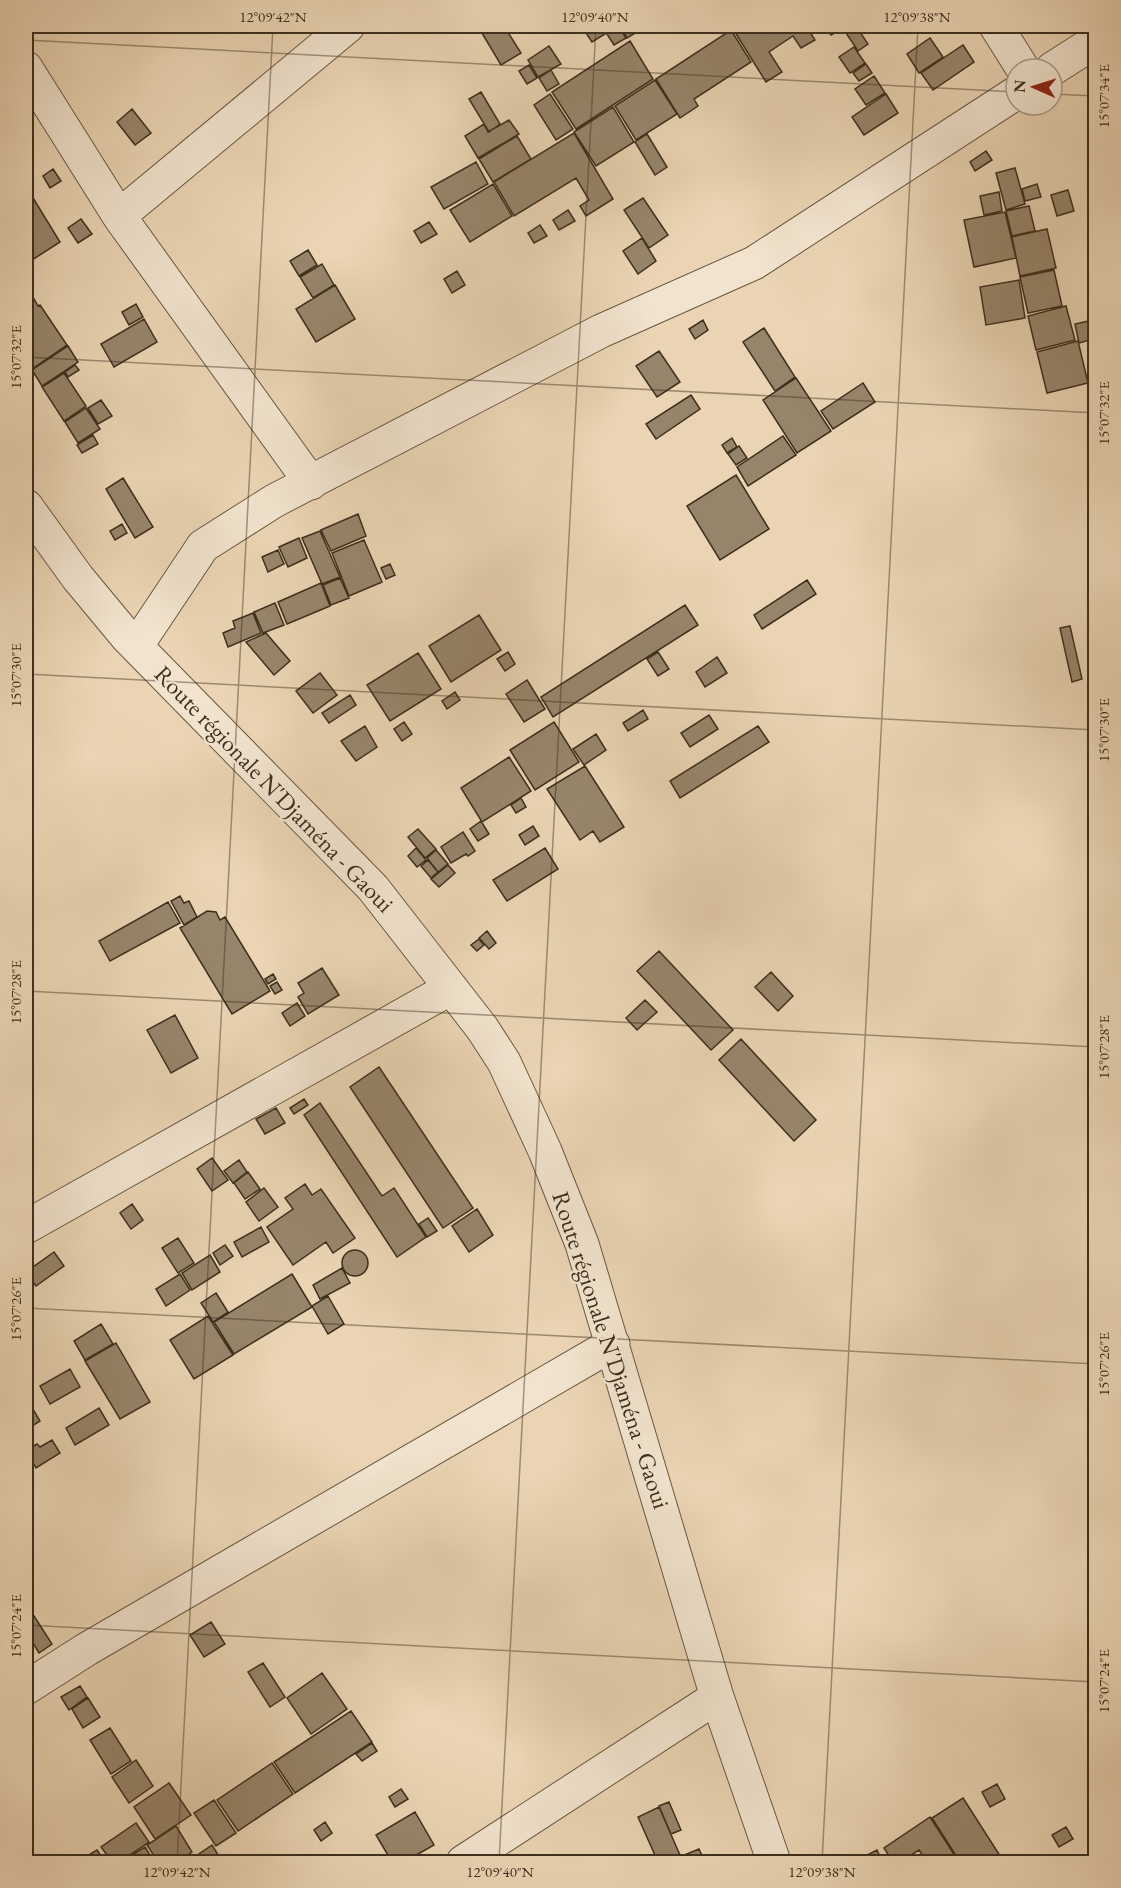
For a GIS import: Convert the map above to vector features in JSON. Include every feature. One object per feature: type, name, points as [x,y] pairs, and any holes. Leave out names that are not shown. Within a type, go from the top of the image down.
[{"type":"street","points":[[119,216],[339,31],[348,26]]},
{"type":"street","points":[[996,26],[1015,57]]},
{"type":"street","points":[[1064,61],[1095,41]]},
{"type":"street","points":[[26,68],[119,216],[311,483]]},
{"type":"street","points":[[132,641],[203,546],[274,501],[601,331],[754,263],[1004,101]]},
{"type":"street","name":"Route régionale N'Djaména - Gaoui","points":[[26,506],[78,578],[132,641],[374,888],[482,1028],[504,1062],[541,1141],[582,1244],[614,1344],[717,1697],[774,1863]]},
{"type":"street","points":[[26,1227],[451,988]]},
{"type":"street","points":[[26,1688],[87,1649],[614,1344]]},
{"type":"street","points":[[463,1863],[717,1697]]},
{"type":"building","points":[[504,26],[521,53],[501,65],[479,28]]},
{"type":"building","points":[[618,26],[592,42],[582,27]]},
{"type":"building","points":[[620,26],[640,26],[642,29],[627,38]]},
{"type":"building","points":[[738,26],[813,26],[808,29],[815,40],[801,48],[793,36],[769,52],[782,72],[766,82],[733,29]]},
{"type":"building","points":[[824,26],[840,26],[842,29],[831,35]]},
{"type":"building","points":[[856,26],[868,44],[858,51],[842,27]]},
{"type":"building","points":[[619,27],[626,38],[614,45],[607,34]]},
{"type":"building","points":[[731,30],[751,62],[694,99],[698,106],[680,118],[656,79]]},
{"type":"building","points":[[930,38],[943,57],[919,73],[907,54]]},
{"type":"building","points":[[630,41],[653,79],[576,129],[552,92]]},
{"type":"building","points":[[963,45],[974,62],[933,90],[921,73]]},
{"type":"building","points":[[549,46],[561,64],[538,77],[528,60]]},
{"type":"building","points":[[854,47],[865,63],[850,73],[839,57]]},
{"type":"building","points":[[866,64],[872,73],[859,81],[853,73]]},
{"type":"building","points":[[529,65],[537,78],[527,84],[519,71]]},
{"type":"building","points":[[551,70],[559,84],[547,91],[539,78]]},
{"type":"building","points":[[874,76],[885,93],[866,105],[855,89]]},
{"type":"building","points":[[655,80],[677,114],[636,140],[615,106]]},
{"type":"building","points":[[481,92],[500,124],[489,132],[469,99]]},
{"type":"building","points":[[550,94],[573,129],[556,140],[534,105]]},
{"type":"building","points":[[886,94],[898,113],[864,135],[852,117]]},
{"type":"building","points":[[613,107],[634,142],[596,166],[574,132]]},
{"type":"building","points":[[132,109],[151,133],[135,145],[117,122]]},
{"type":"building","points":[[509,120],[519,134],[478,158],[465,136],[484,124],[488,132]]},
{"type":"building","points":[[574,133],[613,199],[586,216],[580,206],[589,200],[576,178],[514,216],[494,182]]},
{"type":"building","points":[[647,134],[667,167],[655,175],[635,142]]},
{"type":"building","points":[[517,136],[531,159],[493,182],[479,159]]},
{"type":"building","points":[[986,151],[992,160],[975,171],[970,162]]},
{"type":"building","points":[[476,162],[488,184],[444,209],[431,187]]},
{"type":"building","points":[[1015,168],[1025,204],[1006,210],[996,173]]},
{"type":"building","points":[[53,169],[61,181],[50,188],[43,176]]},
{"type":"building","points":[[493,184],[512,216],[470,242],[450,210]]},
{"type":"building","points":[[1037,184],[1041,197],[1025,201],[1022,189]]},
{"type":"building","points":[[1068,190],[1074,211],[1057,216],[1051,195]]},
{"type":"building","points":[[999,192],[1002,211],[984,215],[980,196]]},
{"type":"building","points":[[30,193],[60,242],[29,262],[26,256],[26,195]]},
{"type":"building","points":[[643,198],[668,235],[649,248],[624,210]]},
{"type":"building","points":[[1029,206],[1035,231],[1012,236],[1006,211]]},
{"type":"building","points":[[568,210],[575,221],[559,230],[553,220]]},
{"type":"building","points":[[1005,212],[1016,258],[974,267],[964,220]]},
{"type":"building","points":[[81,219],[92,234],[78,243],[68,228]]},
{"type":"building","points":[[429,222],[437,234],[421,243],[414,231]]},
{"type":"building","points":[[540,225],[547,236],[534,243],[528,233]]},
{"type":"building","points":[[1047,229],[1056,268],[1020,276],[1012,237]]},
{"type":"building","points":[[642,238],[656,261],[638,274],[623,251]]},
{"type":"building","points":[[308,250],[317,265],[299,276],[290,261]]},
{"type":"building","points":[[322,264],[334,285],[313,298],[300,277]]},
{"type":"building","points":[[1054,270],[1062,306],[1028,313],[1020,277]]},
{"type":"building","points":[[457,271],[465,285],[452,293],[444,279]]},
{"type":"building","points":[[1019,280],[1025,318],[986,325],[980,287]]},
{"type":"building","points":[[335,285],[355,319],[316,342],[296,309]]},
{"type":"building","points":[[33,297],[67,345],[26,373],[26,302]]},
{"type":"building","points":[[136,304],[143,317],[129,325],[122,312]]},
{"type":"building","points":[[1066,306],[1075,340],[1036,350],[1028,316]]},
{"type":"building","points":[[144,319],[157,342],[114,367],[101,344]]},
{"type":"building","points":[[703,320],[708,330],[695,339],[689,329]]},
{"type":"building","points":[[1089,321],[1093,339],[1079,343],[1075,324]]},
{"type":"building","points":[[764,328],[795,377],[775,391],[743,342]]},
{"type":"building","points":[[1078,341],[1088,383],[1047,393],[1037,352]]},
{"type":"building","points":[[68,346],[78,362],[42,386],[32,370]]},
{"type":"building","points":[[659,351],[680,382],[657,397],[636,366]]},
{"type":"building","points":[[75,365],[79,370],[68,377],[65,372]]},
{"type":"building","points":[[64,373],[86,406],[64,421],[42,387]]},
{"type":"building","points":[[796,378],[831,431],[797,453],[763,400]]},
{"type":"building","points":[[863,383],[875,402],[833,429],[821,411]]},
{"type":"building","points":[[691,395],[700,409],[656,439],[646,424]]},
{"type":"building","points":[[101,400],[112,416],[98,424],[88,408]]},
{"type":"building","points":[[86,408],[100,429],[78,443],[65,422]]},
{"type":"building","points":[[93,435],[98,444],[82,453],[77,445]]},
{"type":"building","points":[[783,436],[796,455],[748,486],[737,467]]},
{"type":"building","points":[[732,438],[737,447],[727,453],[722,445]]},
{"type":"building","points":[[739,446],[747,458],[736,465],[728,454]]},
{"type":"building","points":[[736,475],[769,529],[720,560],[687,506]]},
{"type":"building","points":[[123,478],[153,527],[135,538],[106,489]]},
{"type":"building","points":[[358,514],[366,536],[331,551],[321,530]]},
{"type":"building","points":[[122,524],[127,533],[115,540],[110,531]]},
{"type":"building","points":[[320,531],[340,577],[322,584],[302,538]]},
{"type":"building","points":[[299,538],[307,558],[288,567],[279,547]]},
{"type":"building","points":[[364,540],[382,582],[349,596],[332,553]]},
{"type":"building","points":[[278,550],[284,564],[268,572],[262,557]]},
{"type":"building","points":[[390,564],[395,575],[386,579],[381,568]]},
{"type":"building","points":[[340,578],[349,598],[331,605],[323,585]]},
{"type":"building","points":[[807,580],[816,594],[762,629],[754,615]]},
{"type":"building","points":[[321,583],[330,606],[287,624],[278,602]]},
{"type":"building","points":[[275,603],[284,625],[263,633],[254,612]]},
{"type":"building","points":[[685,605],[698,625],[553,717],[541,697]]},
{"type":"building","points":[[253,613],[261,633],[228,647],[223,633],[235,628],[233,621]]},
{"type":"building","points":[[479,615],[501,650],[451,682],[429,646]]},
{"type":"building","points":[[1070,626],[1082,679],[1072,682],[1060,628]]},
{"type":"building","points":[[266,633],[290,661],[274,675],[246,642]]},
{"type":"building","points":[[508,652],[515,664],[505,671],[497,659]]},
{"type":"building","points":[[658,652],[669,669],[658,676],[647,659]]},
{"type":"building","points":[[418,653],[441,689],[390,721],[367,685]]},
{"type":"building","points":[[717,657],[727,673],[705,687],[696,672]]},
{"type":"building","points":[[320,673],[337,695],[313,713],[296,691]]},
{"type":"building","points":[[527,680],[545,709],[524,722],[506,694]]},
{"type":"building","points":[[455,692],[460,700],[447,709],[442,701]]},
{"type":"building","points":[[350,695],[356,705],[329,723],[322,713]]},
{"type":"building","points":[[643,710],[648,719],[628,731],[623,723]]},
{"type":"building","points":[[709,715],[718,729],[690,747],[681,733]]},
{"type":"building","points":[[404,722],[412,734],[402,741],[394,729]]},
{"type":"building","points":[[554,722],[579,762],[535,790],[510,750]]},
{"type":"building","points":[[365,726],[377,747],[356,761],[341,741]]},
{"type":"building","points":[[758,726],[769,742],[680,798],[670,781]]},
{"type":"building","points":[[596,734],[606,750],[584,765],[573,749]]},
{"type":"building","points":[[509,757],[531,791],[482,822],[461,788]]},
{"type":"building","points":[[585,766],[624,827],[600,842],[593,831],[580,840],[547,789]]},
{"type":"building","points":[[521,798],[526,807],[516,813],[511,805]]},
{"type":"building","points":[[481,821],[489,834],[478,841],[470,829]]},
{"type":"building","points":[[533,826],[539,836],[525,845],[519,835]]},
{"type":"building","points":[[418,829],[436,849],[425,858],[408,837]]},
{"type":"building","points":[[463,832],[475,851],[451,863],[441,847]]},
{"type":"building","points":[[416,848],[426,860],[417,867],[408,856]]},
{"type":"building","points":[[545,848],[558,869],[507,901],[493,880]]},
{"type":"building","points":[[436,850],[448,864],[438,872],[427,858]]},
{"type":"building","points":[[428,860],[438,872],[431,878],[421,866]]},
{"type":"building","points":[[448,865],[455,873],[439,887],[431,879]]},
{"type":"building","points":[[180,896],[184,903],[189,901],[197,917],[184,925],[171,901]]},
{"type":"building","points":[[168,902],[180,923],[110,961],[99,941]]},
{"type":"building","points":[[207,911],[216,912],[220,920],[225,917],[270,991],[232,1014],[180,928]]},
{"type":"building","points":[[487,931],[496,943],[489,949],[479,938]]},
{"type":"building","points":[[479,939],[484,945],[477,951],[471,945]]},
{"type":"building","points":[[659,951],[733,1030],[711,1050],[637,971]]},
{"type":"building","points":[[322,968],[339,995],[308,1014],[298,997],[304,993],[298,983]]},
{"type":"building","points":[[771,972],[793,996],[778,1011],[755,987]]},
{"type":"building","points":[[273,974],[276,979],[268,984],[265,979]]},
{"type":"building","points":[[277,982],[282,990],[275,994],[270,986]]},
{"type":"building","points":[[645,1000],[657,1012],[637,1030],[626,1018]]},
{"type":"building","points":[[297,1003],[305,1016],[290,1026],[282,1013]]},
{"type":"building","points":[[175,1015],[198,1058],[171,1073],[147,1030]]},
{"type":"building","points":[[741,1039],[816,1120],[794,1141],[719,1060]]},
{"type":"building","points":[[379,1067],[473,1208],[443,1228],[350,1087]]},
{"type":"building","points":[[304,1099],[308,1105],[294,1114],[290,1108]]},
{"type":"building","points":[[320,1103],[382,1196],[394,1188],[426,1237],[397,1257],[304,1115]]},
{"type":"building","points":[[276,1108],[285,1123],[265,1134],[256,1119]]},
{"type":"building","points":[[212,1158],[228,1180],[212,1191],[197,1169]]},
{"type":"building","points":[[239,1160],[247,1172],[233,1183],[224,1171]]},
{"type":"building","points":[[248,1172],[260,1189],[245,1199],[234,1183]]},
{"type":"building","points":[[305,1184],[312,1195],[321,1189],[355,1238],[333,1253],[326,1242],[293,1265],[267,1227],[293,1209],[285,1198]]},
{"type":"building","points":[[264,1188],[278,1207],[259,1221],[246,1202]]},
{"type":"building","points":[[132,1204],[143,1220],[131,1229],[120,1213]]},
{"type":"building","points":[[477,1209],[493,1235],[469,1252],[452,1226]]},
{"type":"building","points":[[428,1218],[437,1231],[427,1237],[419,1224]]},
{"type":"building","points":[[261,1227],[269,1242],[242,1257],[234,1242]]},
{"type":"building","points":[[178,1238],[194,1263],[178,1273],[162,1248]]},
{"type":"building","points":[[225,1245],[233,1256],[220,1265],[213,1253]]},
{"type":"building","points":[[355,1250],[364,1254],[368,1263],[364,1272],[355,1276],[346,1272],[342,1263],[346,1254]]},
{"type":"building","points":[[54,1252],[64,1266],[36,1286],[26,1272]]},
{"type":"building","points":[[210,1255],[220,1272],[192,1290],[182,1273]]},
{"type":"building","points":[[342,1268],[350,1283],[320,1299],[313,1285]]},
{"type":"building","points":[[180,1274],[190,1290],[166,1306],[156,1289]]},
{"type":"building","points":[[292,1274],[312,1307],[234,1354],[214,1322]]},
{"type":"building","points":[[216,1293],[228,1312],[213,1322],[201,1303]]},
{"type":"building","points":[[328,1296],[344,1324],[328,1334],[312,1306]]},
{"type":"building","points":[[208,1316],[233,1355],[194,1379],[170,1340]]},
{"type":"building","points":[[101,1324],[113,1344],[85,1360],[74,1341]]},
{"type":"building","points":[[116,1343],[150,1402],[120,1419],[85,1361]]},
{"type":"building","points":[[70,1369],[80,1387],[50,1404],[40,1386]]},
{"type":"building","points":[[31,1406],[40,1421],[26,1430],[26,1409]]},
{"type":"building","points":[[99,1408],[109,1425],[75,1445],[66,1428]]},
{"type":"building","points":[[52,1440],[60,1453],[36,1468],[26,1450],[37,1444],[40,1447]]},
{"type":"building","points":[[34,1616],[52,1644],[39,1653],[26,1632],[26,1621]]},
{"type":"building","points":[[211,1622],[225,1644],[204,1657],[190,1635]]},
{"type":"building","points":[[263,1663],[285,1697],[270,1707],[248,1672]]},
{"type":"building","points":[[322,1673],[347,1709],[311,1734],[287,1698]]},
{"type":"building","points":[[80,1686],[87,1697],[69,1710],[61,1697]]},
{"type":"building","points":[[88,1698],[100,1717],[83,1728],[72,1709]]},
{"type":"building","points":[[351,1711],[372,1742],[295,1793],[274,1762]]},
{"type":"building","points":[[110,1728],[131,1761],[111,1774],[90,1740]]},
{"type":"building","points":[[372,1743],[377,1751],[362,1761],[356,1754]]},
{"type":"building","points":[[136,1760],[153,1786],[129,1803],[112,1777]]},
{"type":"building","points":[[272,1763],[293,1794],[238,1831],[217,1800]]},
{"type":"building","points":[[169,1783],[191,1815],[155,1839],[134,1807]]},
{"type":"building","points":[[997,1784],[1005,1799],[990,1807],[982,1792]]},
{"type":"building","points":[[401,1789],[408,1799],[395,1807],[389,1797]]},
{"type":"building","points":[[963,1798],[1004,1862],[960,1862],[932,1818]]},
{"type":"building","points":[[214,1800],[236,1833],[216,1846],[194,1813]]},
{"type":"building","points":[[669,1802],[681,1830],[671,1834],[659,1806]]},
{"type":"building","points":[[659,1807],[683,1862],[658,1862],[638,1817]]},
{"type":"building","points":[[415,1812],[434,1845],[404,1862],[392,1862],[376,1835]]},
{"type":"building","points":[[930,1817],[959,1862],[927,1862],[919,1850],[900,1862],[893,1862],[884,1848]]},
{"type":"building","points":[[325,1822],[332,1833],[321,1841],[314,1830]]},
{"type":"building","points":[[136,1823],[149,1842],[119,1862],[112,1862],[101,1847]]},
{"type":"building","points":[[176,1826],[192,1852],[177,1862],[158,1862],[147,1845]]},
{"type":"building","points":[[1066,1827],[1073,1839],[1059,1847],[1052,1835]]},
{"type":"building","points":[[26,1828],[33,1841],[26,1846]]},
{"type":"building","points":[[212,1845],[220,1858],[214,1862],[196,1862],[193,1858]]},
{"type":"building","points":[[145,1847],[154,1862],[134,1862],[129,1857]]},
{"type":"building","points":[[699,1849],[705,1862],[684,1862],[682,1856]]},
{"type":"building","points":[[97,1850],[105,1862],[77,1862]]},
{"type":"building","points":[[877,1850],[882,1861],[868,1862],[865,1856]]},
{"type":"building","points":[[584,1855],[587,1862],[565,1862]]}]
